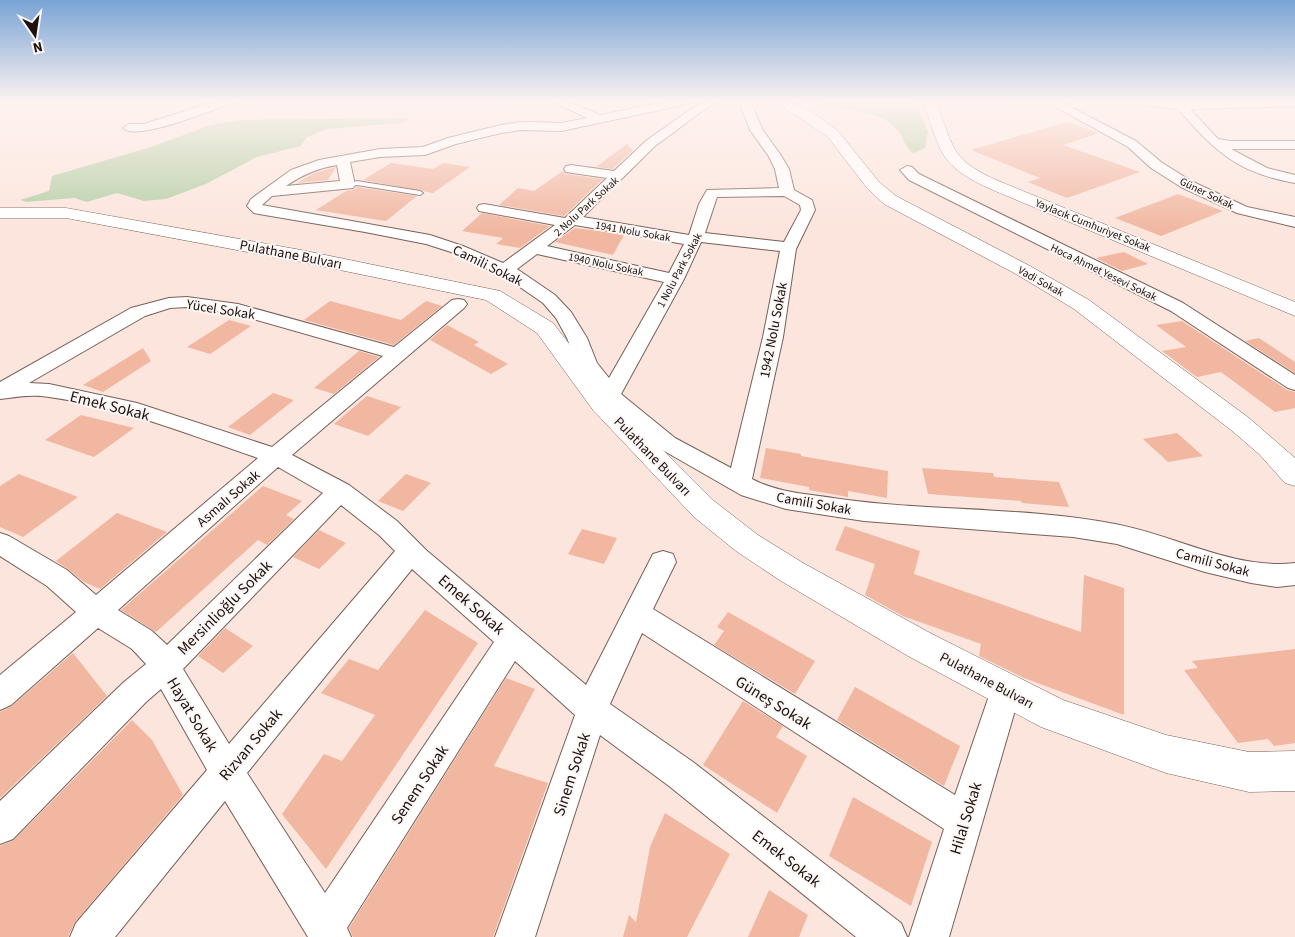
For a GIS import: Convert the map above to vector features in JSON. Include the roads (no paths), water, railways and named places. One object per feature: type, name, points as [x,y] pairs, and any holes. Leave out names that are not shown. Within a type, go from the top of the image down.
[{"type":"street","points":[[267,193],[309,167],[380,152],[425,151],[442,145]]},
{"type":"street","name":"2 Nolu Park Sokak","points":[[505,270],[570,222],[649,145]]},
{"type":"street","points":[[767,145],[782,169],[787,192]]},
{"type":"street","name":"Vadi Sokak","points":[[841,145],[873,185],[890,200],[1067,295],[1257,436],[1279,456],[1295,476]]},
{"type":"street","name":"Yaylacık Cumhuriyet Sokak","points":[[946,145],[948,152],[970,171],[1022,196],[1223,278],[1295,310]]},
{"type":"street","name":"Güner Sokak","points":[[1133,145],[1156,165],[1186,184],[1242,210],[1295,222]]},
{"type":"street","points":[[1217,145],[1235,159],[1260,171],[1295,179]]},
{"type":"street","points":[[1229,145],[1295,145]]},
{"type":"street","points":[[267,193],[348,185],[343,159]]},
{"type":"street","points":[[571,169],[619,176]]},
{"type":"street","name":"Hoca Ahmet Yesevi Sokak","points":[[908,170],[914,177],[1176,308],[1295,384]]},
{"type":"street","name":"1 Nolu Park Sokak","points":[[610,394],[675,279],[701,228],[708,198],[712,193],[787,192]]},
{"type":"street","name":"1942 Nolu Sokak","points":[[739,483],[773,337],[789,247],[808,210],[807,202],[787,192]]},
{"type":"street","name":"Camili Sokak","points":[[267,193],[254,206],[259,210],[365,227],[430,240],[457,249],[505,270],[549,299],[564,316],[577,338],[587,364],[617,403],[667,443],[750,489],[786,500],[864,512],[1073,527],[1117,534],[1196,559],[1251,572],[1278,576],[1295,574]]},
{"type":"street","name":"1941 Nolu Sokak","points":[[484,208],[695,239],[789,247]]},
{"type":"street","name":"Pulathane Bulvarı","points":[[0,213],[66,213],[300,256],[492,295],[545,328],[602,404],[704,509],[747,543],[792,572],[920,645],[1054,715],[1166,754],[1249,772],[1295,771]]},
{"type":"street","name":"1940 Nolu Sokak","points":[[536,248],[675,279]]},
{"type":"street","name":"Yücel Sokak","points":[[0,391],[138,312],[169,303],[187,302],[238,309],[398,354]]},
{"type":"street","name":"Asmalı Sokak","points":[[0,695],[276,456],[458,304]]},
{"type":"street","name":"Emek Sokak","points":[[0,391],[49,390],[137,410],[276,456],[340,492],[388,528],[411,551],[592,710],[681,774],[887,937]]},
{"type":"street","name":"Mersinlioğlu Sokak","points":[[0,826],[135,692],[165,667],[340,492]]},
{"type":"street","name":"Hayat Sokak","points":[[0,543],[57,578],[96,612],[142,640],[156,653],[254,817],[328,932]]},
{"type":"street","name":"Rizvan Sokak","points":[[90,937],[411,551]]},
{"type":"street","points":[[636,614],[663,562]]},
{"type":"street","name":"Sinem Sokak","points":[[518,936],[598,693],[636,614]]},
{"type":"street","name":"Güneş Sokak","points":[[636,614],[964,821]]},
{"type":"street","name":"Senem Sokak","points":[[328,932],[512,640]]},
{"type":"street","name":"Hilal Sokak","points":[[928,937],[1002,700]]},
{"type":"lane","points":[[348,185],[357,183],[420,193]]}]
